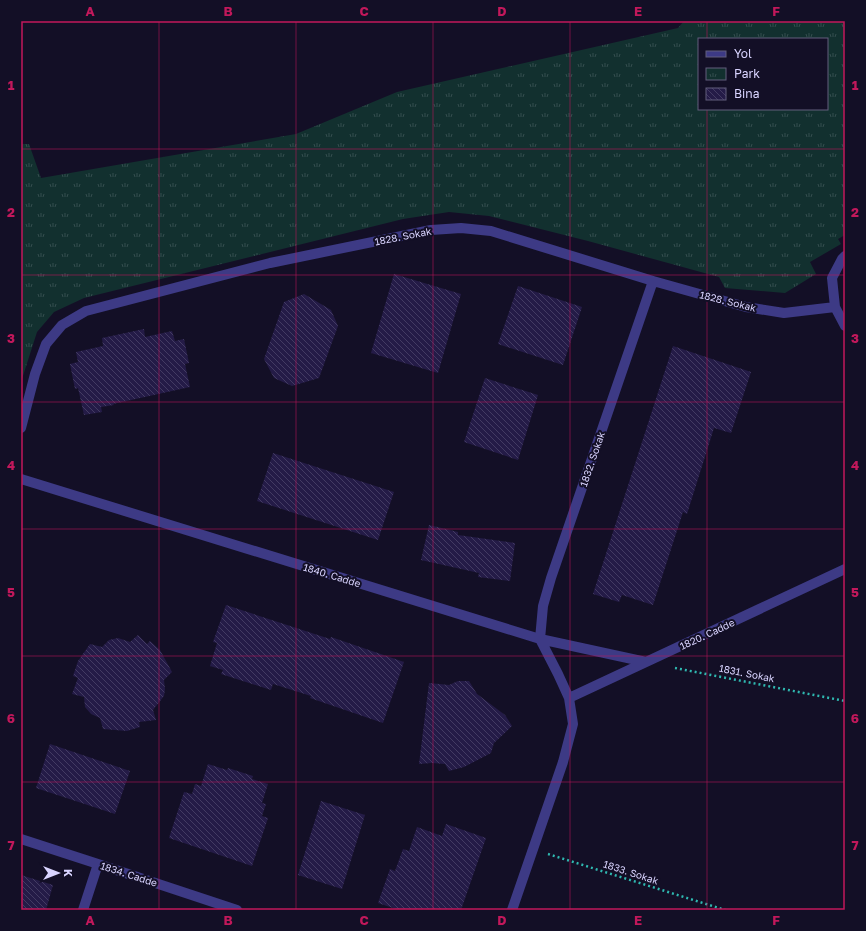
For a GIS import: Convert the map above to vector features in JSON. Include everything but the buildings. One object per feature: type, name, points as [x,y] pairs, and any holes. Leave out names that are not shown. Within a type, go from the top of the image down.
[{"type":"street","name":"1828. Sokak","points":[[21,428],[35,374],[46,344],[62,325],[86,311],[270,263],[431,230],[460,228],[491,231],[653,281],[746,307],[784,313],[835,306]]},
{"type":"street","points":[[845,256],[832,278],[835,306],[845,326]]},
{"type":"street","name":"1832. Sokak","points":[[540,640],[543,606],[551,578],[653,281]]},
{"type":"street","name":"1840. Cadde","points":[[21,479],[540,640],[646,662]]},
{"type":"street","name":"1820. Cadde","points":[[569,698],[845,569]]},
{"type":"street","points":[[512,910],[563,762],[573,724],[569,698],[540,640]]},
{"type":"street","name":"1834. Cadde","points":[[21,839],[237,910]]},
{"type":"street","points":[[83,910],[98,864]]},
{"type":"path","name":"1831. Sokak","points":[[646,662],[845,701]]},
{"type":"path","name":"1833. Sokak","points":[[532,849],[725,910]]},
{"type":"green space","points":[[684,21],[845,21],[845,235],[838,239],[841,244],[810,262],[816,274],[785,293],[725,288],[719,277],[588,241],[489,216],[449,212],[403,219],[84,298],[54,312],[37,332],[21,382],[21,144],[29,144],[41,178],[296,134],[397,92],[678,28]]}]
